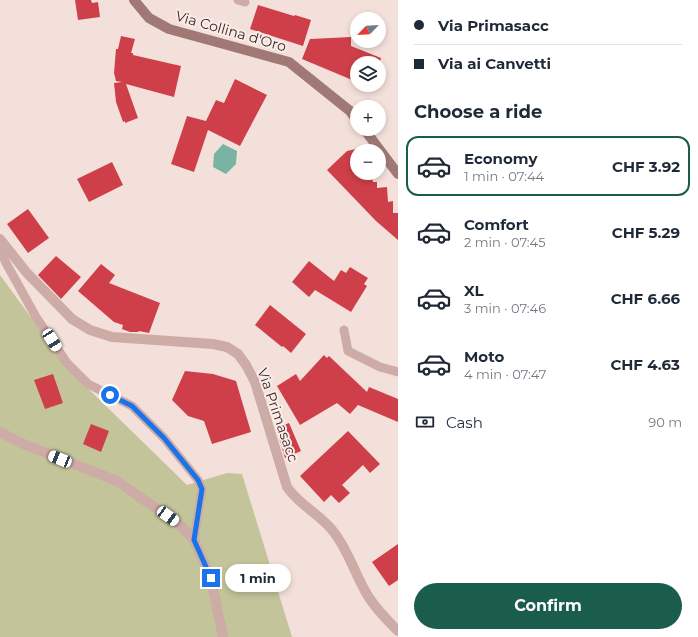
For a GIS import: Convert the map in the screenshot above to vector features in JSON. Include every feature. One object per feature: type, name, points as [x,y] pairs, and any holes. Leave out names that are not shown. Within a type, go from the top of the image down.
[{"type":"street","name":"Via Collina d'Oro","points":[[134,0],[149,18],[169,29],[289,62],[350,111]]},
{"type":"street","points":[[369,136],[398,174]]},
{"type":"street","name":"Via Primasacc","points":[[0,239],[27,274],[72,319],[90,330],[112,337],[213,344],[227,347],[238,354],[255,382],[287,487],[294,497],[332,530],[344,545],[368,595],[378,610],[398,631]]},
{"type":"street","points":[[0,432],[21,443],[117,481],[180,525],[194,540],[211,578],[223,637]]},
{"type":"lane","points":[[0,249],[6,263],[36,317],[67,364],[88,384],[132,406],[164,438],[198,480],[202,489],[194,540]]},
{"type":"lane","points":[[344,330],[348,351],[380,367],[398,372]]},
{"type":"green space","points":[[0,275],[70,371],[187,485],[227,473],[242,474],[292,637],[0,637]]},
{"type":"water","points":[[223,144],[237,151],[236,164],[226,174],[213,167],[214,154]]},
{"type":"building","points":[[75,0],[91,0],[92,3],[98,2],[100,17],[78,20]]},
{"type":"building","points":[[258,5],[311,20],[303,46],[250,29]]},
{"type":"building","points":[[121,36],[135,39],[131,53],[133,53],[133,55],[181,66],[174,97],[126,84],[138,118],[125,123],[125,121],[123,122],[116,102],[114,83],[122,82],[116,81],[114,73],[116,49],[118,49]]},
{"type":"building","points":[[350,37],[350,48],[356,48],[376,56],[350,56],[350,79],[302,59],[310,39]]},
{"type":"building","points":[[235,79],[267,95],[240,146],[208,130],[194,172],[171,164],[187,116],[206,121],[216,100],[224,103]]},
{"type":"building","points":[[350,150],[350,180],[373,180],[373,182],[377,182],[377,188],[387,187],[388,202],[393,201],[393,213],[398,213],[398,240],[376,221],[327,170],[347,151]]},
{"type":"building","points":[[112,162],[123,185],[89,202],[77,179]]},
{"type":"building","points":[[28,209],[49,238],[28,253],[7,224]]},
{"type":"building","points":[[56,256],[81,277],[61,299],[38,275]]},
{"type":"building","points":[[309,261],[334,281],[341,270],[346,273],[350,267],[368,278],[364,284],[367,286],[351,312],[315,290],[309,297],[292,282]]},
{"type":"building","points":[[101,264],[115,275],[109,283],[160,303],[149,333],[139,331],[130,332],[122,329],[123,325],[114,322],[78,291]]},
{"type":"building","points":[[270,305],[306,334],[291,353],[255,325]]},
{"type":"building","points":[[324,355],[327,358],[329,356],[367,392],[369,387],[398,399],[398,422],[358,405],[350,414],[337,403],[300,425],[277,386],[296,374],[300,381]]},
{"type":"building","points":[[185,371],[213,374],[236,381],[251,432],[212,444],[204,421],[188,416],[172,400]]},
{"type":"building","points":[[53,374],[63,403],[45,409],[34,380]]},
{"type":"building","points":[[289,423],[301,451],[285,458],[276,428]]},
{"type":"building","points":[[91,424],[109,431],[101,452],[83,444]]},
{"type":"building","points":[[348,431],[380,464],[370,473],[363,465],[342,485],[350,493],[339,503],[331,495],[324,502],[300,476]]},
{"type":"building","points":[[398,544],[398,580],[389,586],[372,562]]},
{"type":"route","points":[[110,395],[132,406],[164,438],[198,480],[202,489],[194,540],[211,578]]}]
